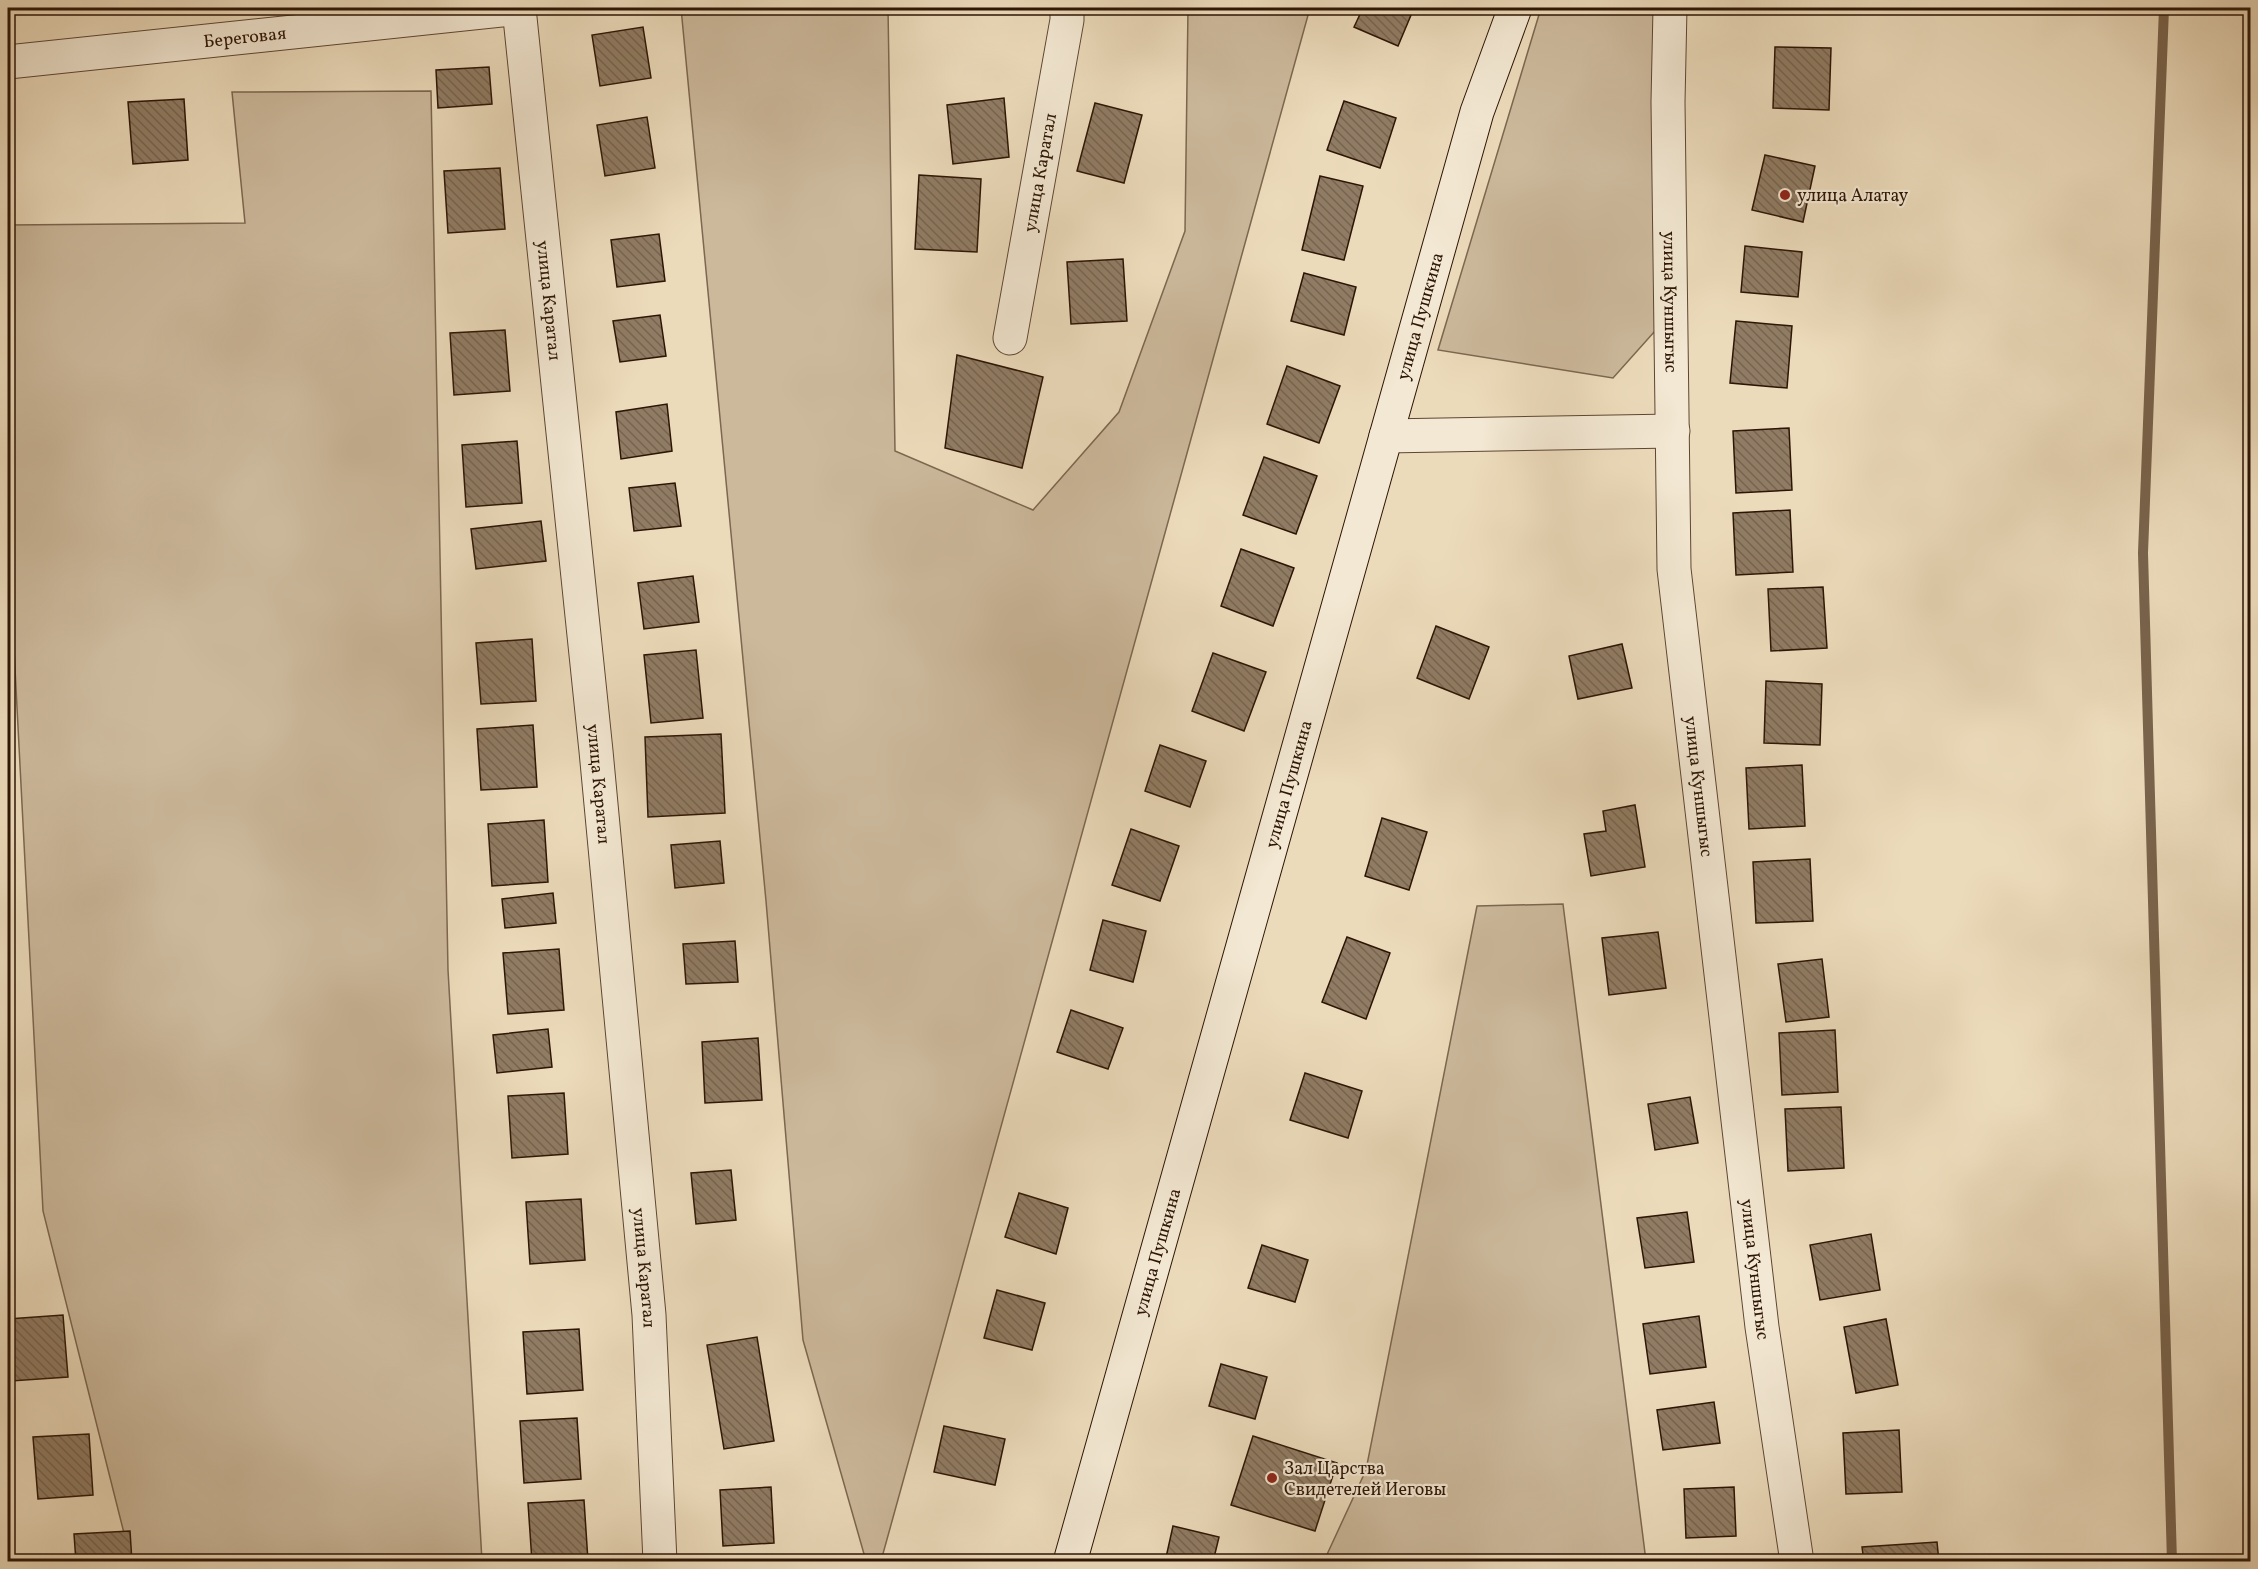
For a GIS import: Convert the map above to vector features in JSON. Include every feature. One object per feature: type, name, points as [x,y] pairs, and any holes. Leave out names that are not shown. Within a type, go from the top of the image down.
[{"type":"street","name":"улица Каратал","points":[[519,8],[597,763],[649,1314],[660,1562]]},
{"type":"street","name":"Береговая","points":[[8,62],[519,8]]},
{"type":"street","name":"улица Каратал","points":[[1010,338],[1067,20],[1067,8]]},
{"type":"street","name":"улица Пушкина","points":[[1070,1562],[1477,111],[1515,8]]},
{"type":"street","name":"улица Куншыгыс","points":[[1671,8],[1668,102],[1674,569],[1762,1327],[1797,1562]]},
{"type":"street","points":[[1386,436],[1673,431]]},
{"type":"shaded area","points":[[681,8],[888,8],[895,451],[1033,510],[1119,412],[1185,231],[1188,8],[1310,8],[881,1561],[866,1561],[803,1340],[766,901]]},
{"type":"shaded area","points":[[1541,8],[1656,8],[1655,331],[1613,378],[1438,350]]},
{"type":"shaded area","points":[[431,91],[448,970],[482,1561],[131,1561],[43,1211],[8,533],[8,225],[245,223],[232,92]]},
{"type":"shaded area","points":[[1563,904],[1646,1561],[1324,1561],[1366,1470],[1477,906]]},
{"type":"building","points":[[986,8],[1042,8],[986,11]]},
{"type":"building","points":[[1363,8],[1414,8],[1398,46],[1354,27]]},
{"type":"building","points":[[643,27],[651,78],[600,86],[592,35]]},
{"type":"building","points":[[1775,47],[1831,48],[1829,110],[1773,108]]},
{"type":"building","points":[[489,67],[492,104],[438,108],[436,70]]},
{"type":"building","points":[[1004,98],[1009,157],[953,164],[947,105]]},
{"type":"building","points":[[184,99],[188,160],[133,164],[128,102]]},
{"type":"building","points":[[1344,101],[1396,118],[1380,168],[1327,150]]},
{"type":"building","points":[[1095,103],[1142,115],[1124,183],[1077,171]]},
{"type":"building","points":[[647,117],[655,168],[605,176],[597,125]]},
{"type":"building","points":[[1765,155],[1815,166],[1803,222],[1752,210]]},
{"type":"building","points":[[500,168],[505,229],[448,233],[444,171]]},
{"type":"building","points":[[919,175],[981,179],[977,252],[915,249]]},
{"type":"building","points":[[1320,176],[1363,186],[1344,260],[1302,250]]},
{"type":"building","points":[[659,234],[665,281],[617,287],[611,240]]},
{"type":"building","points":[[1745,246],[1802,252],[1798,297],[1741,292]]},
{"type":"building","points":[[1123,259],[1127,321],[1071,324],[1067,262]]},
{"type":"building","points":[[1304,273],[1356,287],[1344,335],[1291,321]]},
{"type":"building","points":[[660,315],[666,356],[620,362],[613,321]]},
{"type":"building","points":[[1736,321],[1792,326],[1787,388],[1730,383]]},
{"type":"building","points":[[505,330],[510,391],[454,395],[450,333]]},
{"type":"building","points":[[957,355],[1043,377],[1022,468],[945,448]]},
{"type":"building","points":[[1287,366],[1340,386],[1319,443],[1267,424]]},
{"type":"building","points":[[667,404],[672,451],[621,459],[616,412]]},
{"type":"building","points":[[1789,428],[1792,490],[1736,493],[1733,431]]},
{"type":"building","points":[[517,441],[522,503],[466,507],[462,445]]},
{"type":"building","points":[[1264,457],[1317,476],[1296,534],[1243,515]]},
{"type":"building","points":[[675,483],[681,526],[634,531],[629,488]]},
{"type":"building","points":[[1790,510],[1793,572],[1736,575],[1733,513]]},
{"type":"building","points":[[541,521],[546,561],[476,569],[471,529]]},
{"type":"building","points":[[1241,549],[1294,568],[1273,626],[1221,606]]},
{"type":"building","points":[[693,576],[699,622],[644,629],[638,583]]},
{"type":"building","points":[[1823,587],[1827,648],[1771,651],[1768,589]]},
{"type":"building","points":[[1436,626],[1489,647],[1469,699],[1417,678]]},
{"type":"building","points":[[532,639],[536,701],[481,704],[476,643]]},
{"type":"building","points":[[1622,644],[1632,688],[1578,699],[1569,656]]},
{"type":"building","points":[[696,650],[703,718],[651,723],[644,655]]},
{"type":"building","points":[[1213,653],[1266,672],[1244,731],[1192,711]]},
{"type":"building","points":[[1766,681],[1822,684],[1820,745],[1764,743]]},
{"type":"building","points":[[533,725],[537,787],[481,790],[477,729]]},
{"type":"building","points":[[721,734],[725,813],[648,817],[645,737]]},
{"type":"building","points":[[1160,745],[1206,761],[1190,807],[1145,791]]},
{"type":"building","points":[[1802,765],[1805,826],[1749,829],[1746,768]]},
{"type":"building","points":[[1635,805],[1645,867],[1591,876],[1584,834],[1606,831],[1603,811]]},
{"type":"building","points":[[1382,818],[1427,832],[1409,890],[1365,876]]},
{"type":"building","points":[[544,820],[548,882],[492,886],[488,824]]},
{"type":"building","points":[[1131,829],[1179,846],[1160,901],[1112,885]]},
{"type":"building","points":[[720,841],[724,883],[675,888],[671,845]]},
{"type":"building","points":[[1810,859],[1813,921],[1756,923],[1753,862]]},
{"type":"building","points":[[553,893],[556,923],[505,928],[502,899]]},
{"type":"building","points":[[1103,920],[1146,931],[1133,982],[1090,970]]},
{"type":"building","points":[[1658,932],[1666,988],[1609,995],[1602,938]]},
{"type":"building","points":[[1347,937],[1390,953],[1366,1019],[1322,1002]]},
{"type":"building","points":[[735,941],[738,982],[686,984],[683,944]]},
{"type":"building","points":[[559,949],[564,1010],[508,1014],[503,953]]},
{"type":"building","points":[[1822,959],[1829,1017],[1786,1022],[1778,964]]},
{"type":"building","points":[[1071,1010],[1123,1028],[1108,1069],[1057,1052]]},
{"type":"building","points":[[548,1029],[552,1067],[497,1073],[493,1035]]},
{"type":"building","points":[[1835,1030],[1838,1092],[1782,1095],[1779,1033]]},
{"type":"building","points":[[758,1038],[762,1100],[705,1103],[702,1042]]},
{"type":"building","points":[[1305,1073],[1362,1091],[1348,1138],[1290,1120]]},
{"type":"building","points":[[564,1093],[568,1154],[512,1158],[508,1096]]},
{"type":"building","points":[[1690,1097],[1698,1143],[1655,1150],[1648,1104]]},
{"type":"building","points":[[1841,1107],[1844,1168],[1788,1171],[1785,1109]]},
{"type":"building","points":[[731,1170],[736,1220],[696,1224],[691,1173]]},
{"type":"building","points":[[1019,1193],[1068,1208],[1056,1254],[1005,1237]]},
{"type":"building","points":[[581,1199],[585,1260],[530,1264],[526,1202]]},
{"type":"building","points":[[1687,1212],[1694,1262],[1645,1268],[1637,1218]]},
{"type":"building","points":[[1871,1234],[1880,1290],[1820,1300],[1810,1245]]},
{"type":"building","points":[[1262,1245],[1308,1260],[1295,1302],[1248,1288]]},
{"type":"building","points":[[997,1290],[1045,1303],[1032,1350],[984,1338]]},
{"type":"building","points":[[63,1315],[68,1377],[11,1381],[8,1319]]},
{"type":"building","points":[[1699,1316],[1706,1367],[1650,1374],[1643,1324]]},
{"type":"building","points":[[1886,1319],[1898,1385],[1856,1393],[1844,1327]]},
{"type":"building","points":[[579,1329],[583,1390],[527,1394],[523,1332]]},
{"type":"building","points":[[757,1337],[774,1441],[724,1449],[707,1345]]},
{"type":"building","points":[[1221,1364],[1267,1377],[1255,1419],[1209,1406]]},
{"type":"building","points":[[1714,1402],[1720,1443],[1663,1450],[1657,1410]]},
{"type":"building","points":[[577,1418],[581,1479],[524,1483],[520,1421]]},
{"type":"building","points":[[944,1426],[1005,1439],[995,1485],[934,1472]]},
{"type":"building","points":[[1899,1430],[1902,1492],[1846,1494],[1843,1433]]},
{"type":"building","points":[[89,1434],[93,1495],[38,1499],[33,1437]]},
{"type":"building","points":[[1253,1436],[1337,1463],[1315,1531],[1231,1505]]},
{"type":"building","points":[[771,1487],[774,1543],[723,1546],[720,1490]]},
{"type":"building","points":[[1734,1487],[1736,1536],[1686,1538],[1684,1489]]},
{"type":"building","points":[[584,1500],[588,1561],[532,1562],[528,1503]]},
{"type":"building","points":[[1173,1526],[1219,1537],[1213,1562],[1165,1562]]},
{"type":"building","points":[[130,1531],[132,1562],[76,1562],[74,1534]]},
{"type":"building","points":[[1937,1542],[1939,1562],[1864,1562],[1862,1547]]},
{"type":"waterway","points":[[2164,8],[2143,553],[2172,1562]]},
{"type":"place","name":"улица Алатау","points":[[1785,195]]},
{"type":"place","name":"Зал Царства Свидетелей Иеговы","points":[[1272,1478]]}]
